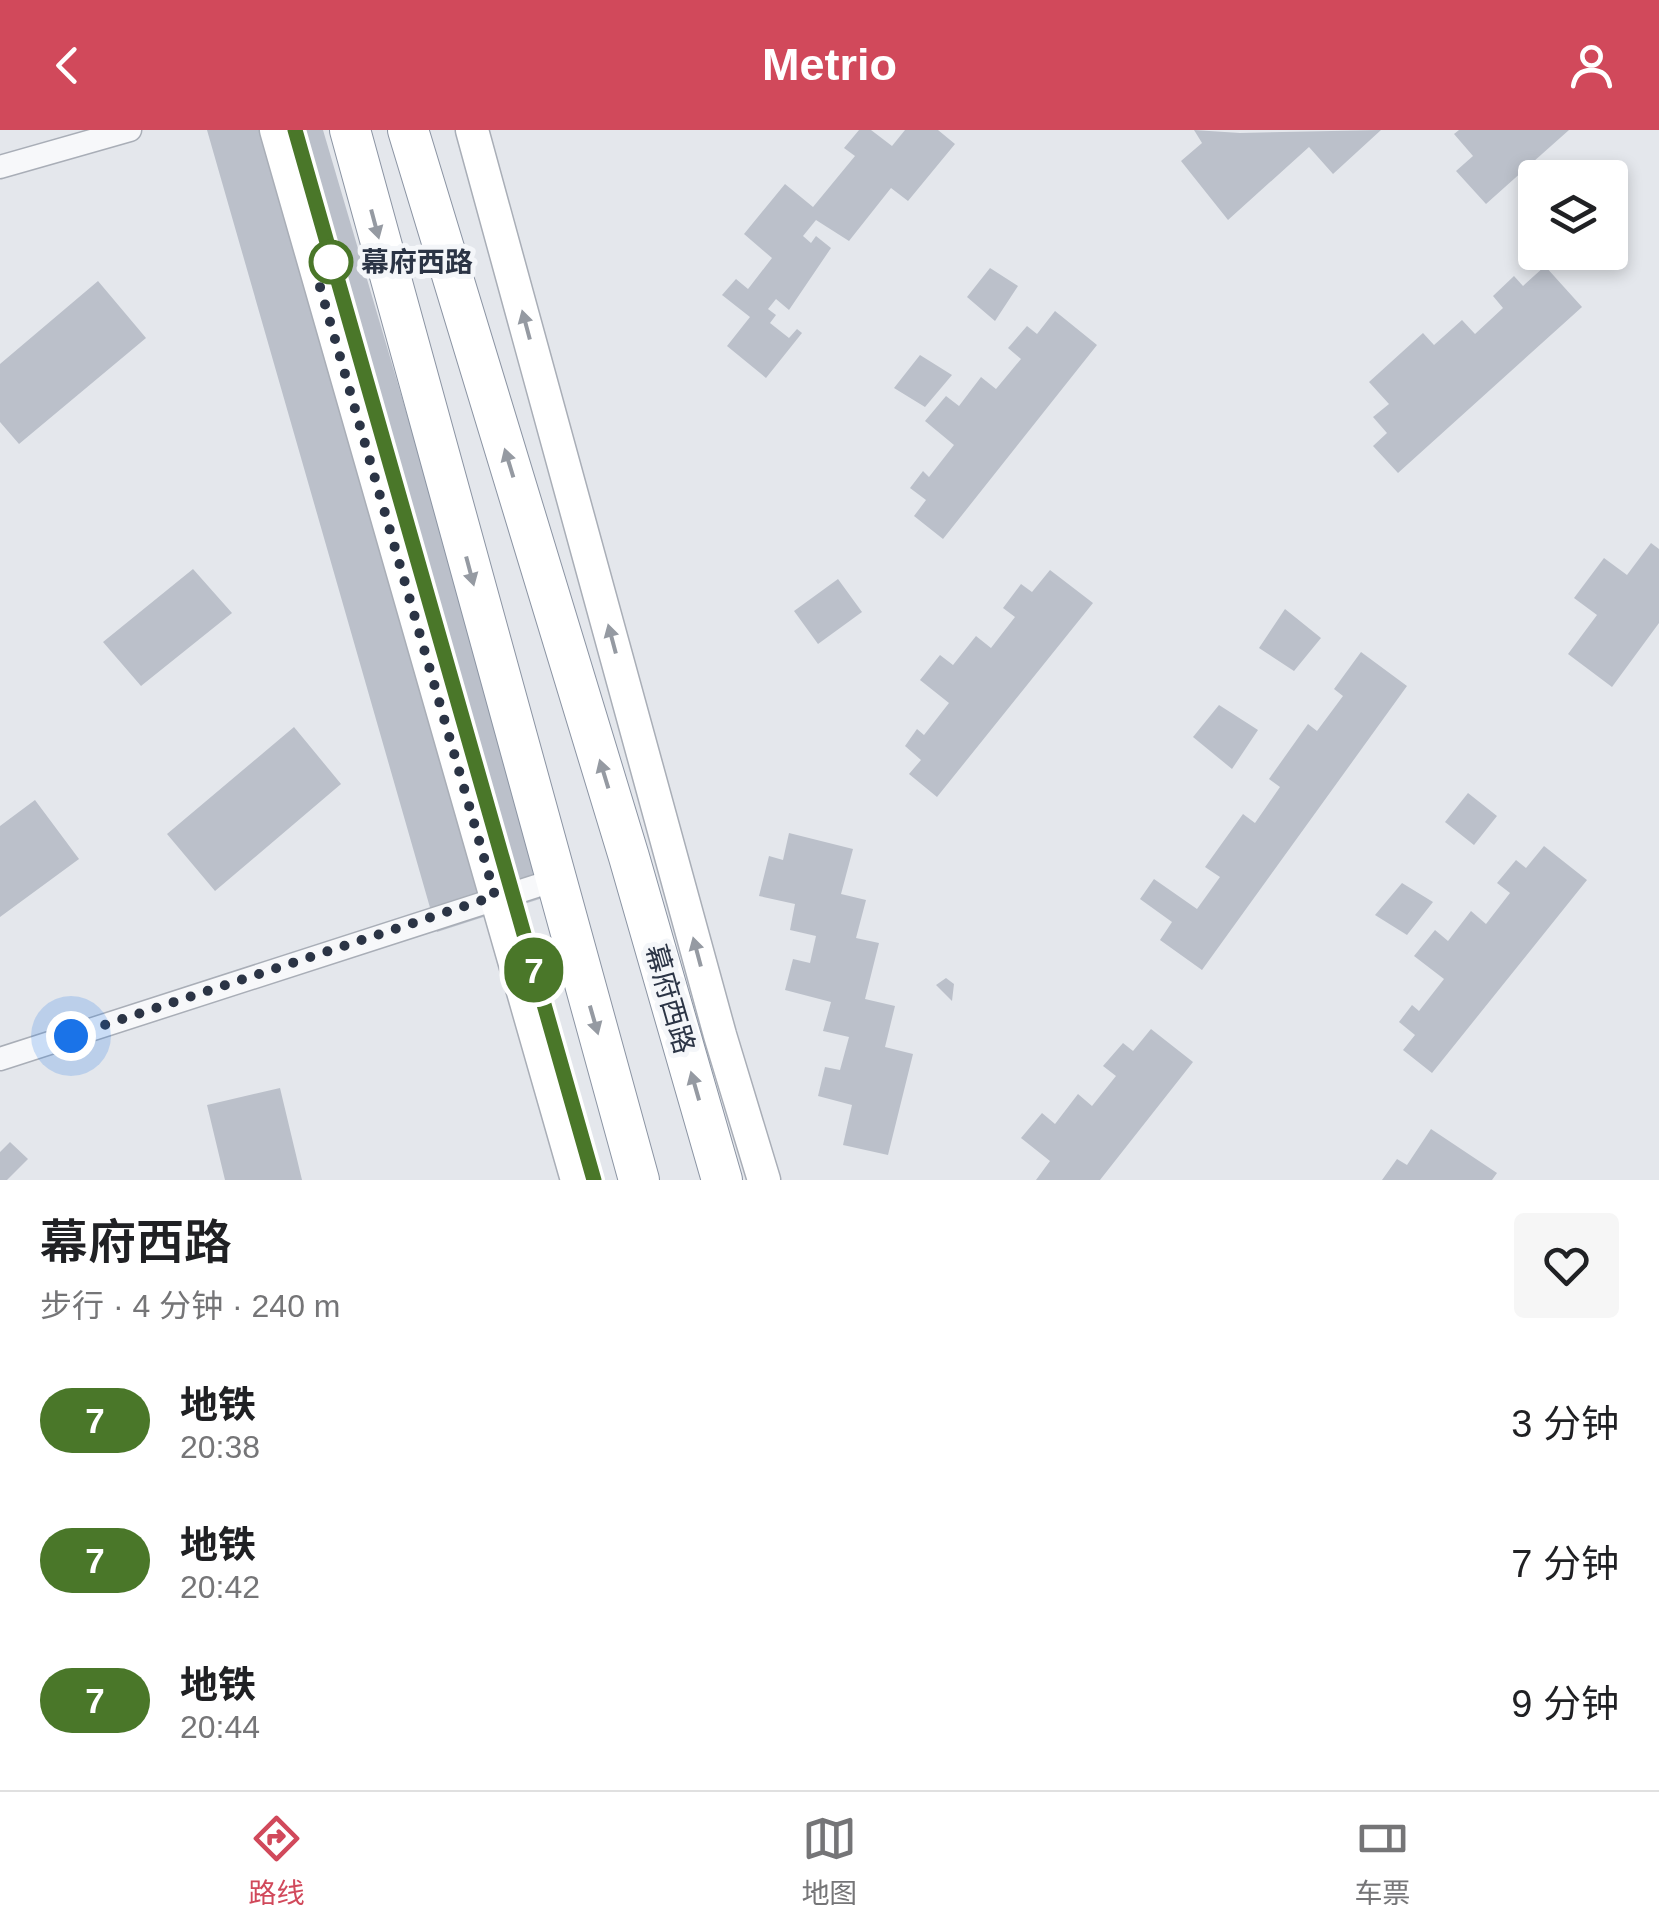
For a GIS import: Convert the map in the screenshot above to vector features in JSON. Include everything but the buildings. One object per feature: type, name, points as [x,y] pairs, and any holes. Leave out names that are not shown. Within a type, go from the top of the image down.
[{"type":"highway","points":[[350,130],[638,1180]]},
{"type":"highway","name":"幕府西路","points":[[408,130],[630,857],[722,1180]]},
{"type":"main road","points":[[276,130],[577,1180]]},
{"type":"main road","name":"幕府西路","points":[[472,130],[714,1015],[764,1180]]},
{"type":"street","points":[[0,167],[130,130]]},
{"type":"street","points":[[0,1060],[495,896],[554,880]]},
{"type":"metro line","name":"7","points":[[295,130],[594,1180]]},
{"type":"place","name":"幕府西路","points":[[331,262]]},
{"type":"route","points":[[71,1036],[495,896],[318,280],[331,262]]}]
